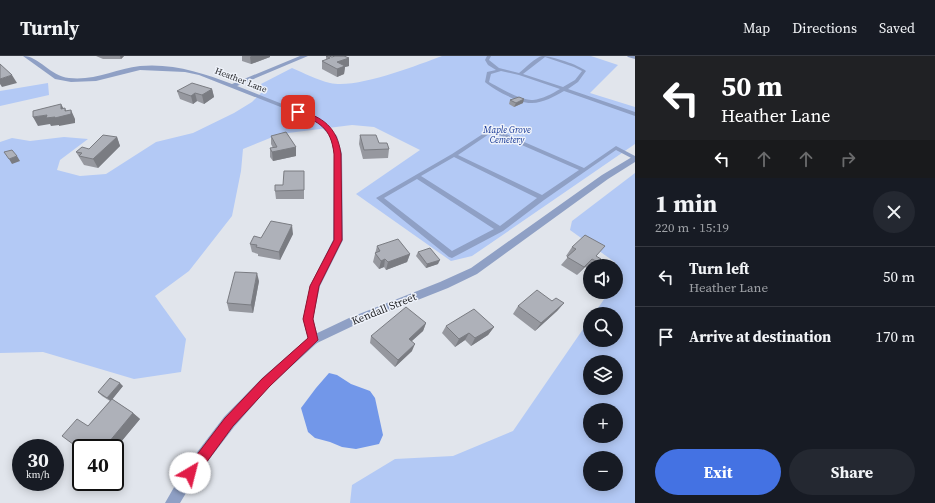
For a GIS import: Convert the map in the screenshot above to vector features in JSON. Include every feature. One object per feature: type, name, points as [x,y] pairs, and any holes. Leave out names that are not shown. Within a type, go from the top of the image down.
[{"type":"street","name":"Heather Lane","points":[[26,56],[53,75],[66,80],[96,79],[150,68],[185,70],[233,86],[318,120],[330,130],[336,142],[338,154],[338,240],[315,286],[308,319],[313,340]]},
{"type":"street","points":[[233,86],[305,56]]},
{"type":"street","points":[[630,56],[635,57]]},
{"type":"street","name":"Kendall Street","points":[[172,503],[190,473],[229,422],[266,382],[313,340],[353,321],[444,285],[474,271],[605,177],[635,158]]},
{"type":"lane","points":[[489,56],[488,60],[490,66],[520,74],[635,114]]},
{"type":"lane","points":[[501,70],[488,73],[487,82],[498,90],[532,102],[564,90],[583,75],[584,71],[576,66],[545,56],[520,74]]},
{"type":"lane","points":[[584,170],[492,130],[418,177],[379,198],[452,255],[500,229],[542,198],[584,170],[616,148],[635,158]]},
{"type":"lane","points":[[454,155],[542,198]]},
{"type":"lane","points":[[418,177],[500,229]]},
{"type":"green space","name":"Maple Grove Cemetery","points":[[442,56],[591,56],[618,65],[590,93],[635,107],[635,144],[472,256],[451,261],[356,194],[420,150],[374,127],[352,125],[280,134],[243,149],[241,171],[232,216],[189,271],[155,296],[186,339],[181,372],[134,379],[43,352],[0,353],[0,142],[12,138],[30,141],[64,137],[88,139],[60,160],[57,170],[80,176],[106,174],[156,142],[193,133],[234,113],[252,102],[263,91],[261,84],[292,68],[325,82],[341,84],[355,83],[386,76]]},
{"type":"green space","points":[[48,83],[49,95],[0,106],[0,91]]},
{"type":"green space","points":[[635,173],[635,503],[350,503],[352,485],[395,459],[453,456],[513,431],[583,329],[583,347],[623,347],[623,307],[599,307],[604,299],[623,299],[623,259],[610,259],[570,230],[572,221]]},
{"type":"water","points":[[329,373],[337,375],[351,384],[370,391],[375,398],[383,435],[379,444],[356,449],[342,447],[315,438],[308,432],[301,408]]},
{"type":"building","points":[[326,56],[344,56],[349,58],[337,62],[345,66],[337,69],[322,61],[330,58]]},
{"type":"building","points":[[0,64],[12,75],[0,79]]},
{"type":"building","points":[[192,83],[212,89],[202,95],[195,93],[191,96],[177,91]]},
{"type":"building","points":[[519,97],[524,99],[516,103],[510,100]]},
{"type":"building","points":[[61,104],[61,109],[65,108],[65,111],[71,110],[71,114],[55,118],[46,118],[47,115],[33,117],[33,111]]},
{"type":"building","points":[[286,132],[296,147],[272,152],[270,148],[277,147],[271,136]]},
{"type":"building","points":[[103,135],[117,137],[93,159],[79,156],[82,153],[76,152],[82,147],[89,149]]},
{"type":"building","points":[[360,135],[376,135],[379,143],[387,143],[389,149],[364,150]]},
{"type":"building","points":[[12,150],[17,156],[9,159],[4,152]]},
{"type":"building","points":[[284,171],[304,171],[304,190],[275,191],[275,185],[283,185]]},
{"type":"building","points":[[271,221],[292,225],[279,252],[256,247],[257,245],[250,244],[254,236],[261,238]]},
{"type":"building","points":[[585,235],[605,246],[596,256],[601,259],[583,259],[583,266],[567,257],[576,249],[572,247]]},
{"type":"building","points":[[398,239],[410,254],[388,262],[385,259],[381,261],[375,253],[380,251],[377,246]]},
{"type":"building","points":[[430,248],[440,260],[427,264],[418,252]]},
{"type":"building","points":[[235,272],[257,273],[251,305],[227,303]]},
{"type":"building","points":[[537,290],[552,301],[556,298],[564,303],[541,323],[518,306]]},
{"type":"building","points":[[406,307],[426,323],[409,339],[415,344],[398,360],[371,336]]},
{"type":"building","points":[[474,309],[494,327],[475,338],[469,333],[459,339],[446,326]]},
{"type":"building","points":[[110,378],[120,383],[107,398],[98,392]]},
{"type":"building","points":[[112,399],[133,413],[111,439],[72,439],[72,443],[62,436],[77,419],[88,426]]},
{"type":"route","points":[[190,473],[229,422],[266,382],[313,340],[308,319],[315,286],[338,240],[338,154],[336,142],[330,130],[318,120],[298,112]]}]
